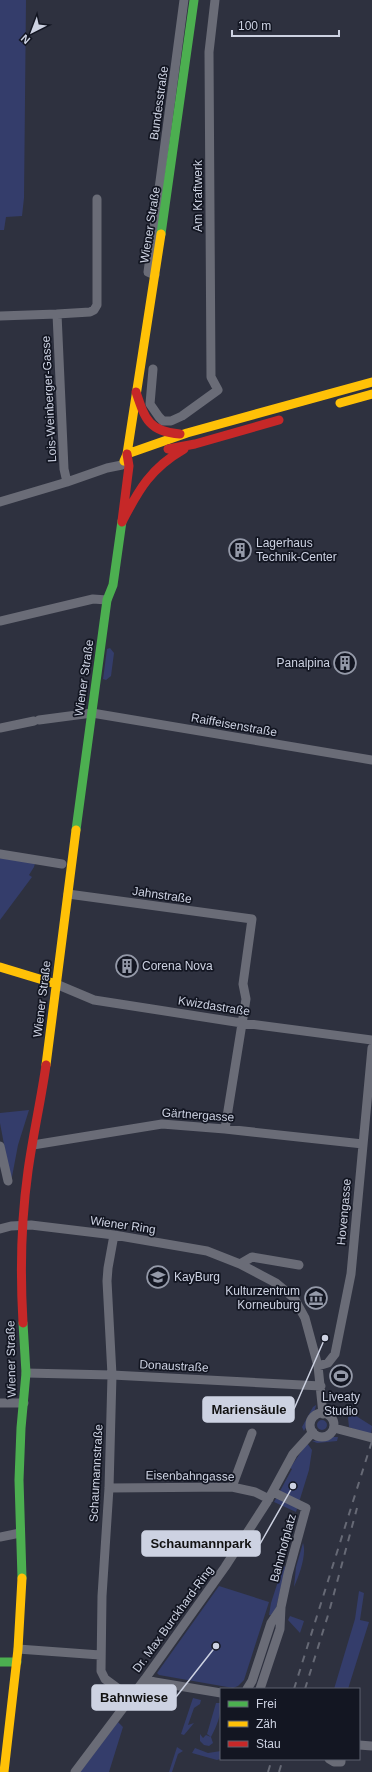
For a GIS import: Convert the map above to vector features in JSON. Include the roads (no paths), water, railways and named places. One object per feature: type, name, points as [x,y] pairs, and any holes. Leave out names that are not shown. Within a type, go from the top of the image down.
[{"type":"main road","name":"Wiener Straße","points":[[107,600],[113,585],[129,466],[127,454],[155,274],[161,209],[194,0]]},
{"type":"main road","points":[[127,454],[184,434],[310,401],[372,382]]},
{"type":"main road","points":[[136,392],[144,415],[151,426],[161,432],[184,434]]},
{"type":"main road","points":[[328,407],[372,394]]},
{"type":"main road","points":[[127,454],[141,455],[195,444],[285,419]]},
{"type":"main road","points":[[122,522],[140,488],[155,468],[174,454],[195,444]]},
{"type":"main road","name":"Wiener Straße","points":[[4,1772],[17,1662],[22,1578],[19,1480],[20,1428],[24,1403],[26,1373],[21,1279],[22,1224],[38,1117],[107,600],[106,583],[118,466],[127,454]]},
{"type":"main road","points":[[0,967],[56,984]]},
{"type":"main road","points":[[0,1662],[17,1662]]},
{"type":"street","name":"Bundesstraße","points":[[161,209],[184,0]]},
{"type":"street","name":"Am Kraftwerk","points":[[153,369],[150,404],[158,417],[163,420],[171,421],[182,416],[218,390],[211,377],[209,52],[215,0]]},
{"type":"street","points":[[0,316],[90,312],[94,310],[96,305],[97,200]]},
{"type":"street","name":"Lois-Weinberger-Gasse","points":[[57,314],[64,469],[67,482]]},
{"type":"street","points":[[0,502],[118,466]]},
{"type":"street","points":[[0,622],[92,599],[107,600]]},
{"type":"street","name":"Raiffeisenstraße","points":[[0,728],[92,713],[372,760]]},
{"type":"street","points":[[0,854],[62,864]]},
{"type":"street","name":"Jahnstraße","points":[[68,894],[252,920],[243,984],[246,999],[242,1023]]},
{"type":"street","name":"Kwizdastraße","points":[[56,984],[94,1000],[242,1023],[372,1040]]},
{"type":"street","points":[[225,1129],[242,1023]]},
{"type":"street","name":"Hovengasse","points":[[318,1366],[328,1363],[335,1354],[349,1288],[372,1048]]},
{"type":"street","name":"Gärtnergasse","points":[[33,1145],[162,1124],[225,1129],[363,1144]]},
{"type":"street","points":[[1,1151],[8,1181]]},
{"type":"street","name":"Wiener Ring","points":[[0,1229],[22,1224],[114,1235],[207,1251],[240,1264]]},
{"type":"street","name":"Schaumannstraße","points":[[114,1235],[107,1280],[112,1375],[100,1655],[101,1671],[105,1679],[131,1698]]},
{"type":"street","points":[[240,1264],[252,1257],[299,1265]]},
{"type":"street","points":[[240,1264],[276,1283],[294,1298],[305,1318],[318,1366],[316,1386],[323,1414],[331,1418],[334,1423],[334,1428],[331,1433],[326,1436],[318,1436],[313,1432]]},
{"type":"street","name":"Donaustraße","points":[[26,1373],[112,1375],[316,1386]]},
{"type":"street","points":[[0,1402],[24,1403]]},
{"type":"street","name":"Dr. Max Burckhard-Ring","points":[[74,1772],[116,1719],[225,1567],[271,1495],[293,1454],[313,1432],[311,1426],[312,1420],[316,1415],[323,1414]]},
{"type":"street","points":[[334,1428],[372,1438]]},
{"type":"street","points":[[232,1488],[252,1433]]},
{"type":"street","name":"Eisenbahngasse","points":[[108,1488],[232,1488],[271,1495]]},
{"type":"street","name":"Bahnhofplatz","points":[[260,1688],[280,1629],[281,1607],[288,1574],[306,1508],[271,1495]]},
{"type":"street","points":[[0,1537],[20,1533]]},
{"type":"street","name":"Bahnhofplatz","points":[[248,1688],[252,1681],[270,1623],[281,1607]]},
{"type":"street","points":[[18,1649],[100,1655]]},
{"type":"street","points":[[145,1679],[220,1694]]},
{"type":"street","points":[[360,1745],[372,1746]]},
{"type":"street","points":[[331,1760],[334,1762],[341,1760]]},
{"type":"railway","points":[[294,1688],[372,1441]]},
{"type":"railway","points":[[305,1688],[329,1612],[357,1508]]},
{"type":"railway","points":[[268,1772],[272,1760]]},
{"type":"railway","points":[[279,1772],[283,1760]]},
{"type":"place","name":"Lagerhaus Technik-Center","points":[[240,550]]},
{"type":"place","name":"Panalpina","points":[[345,663]]},
{"type":"place","name":"Corena Nova","points":[[127,966]]},
{"type":"place","name":"KayBurg","points":[[158,1277]]},
{"type":"place","name":"Kulturzentrum Korneuburg","points":[[316,1298]]},
{"type":"place","name":"Mariensäule","points":[[325,1338]]},
{"type":"place","name":"Liveaty Studio","points":[[341,1376]]},
{"type":"place","name":"Schaumannpark","points":[[293,1486]]},
{"type":"place","name":"Bahnwiese","points":[[216,1646]]}]
